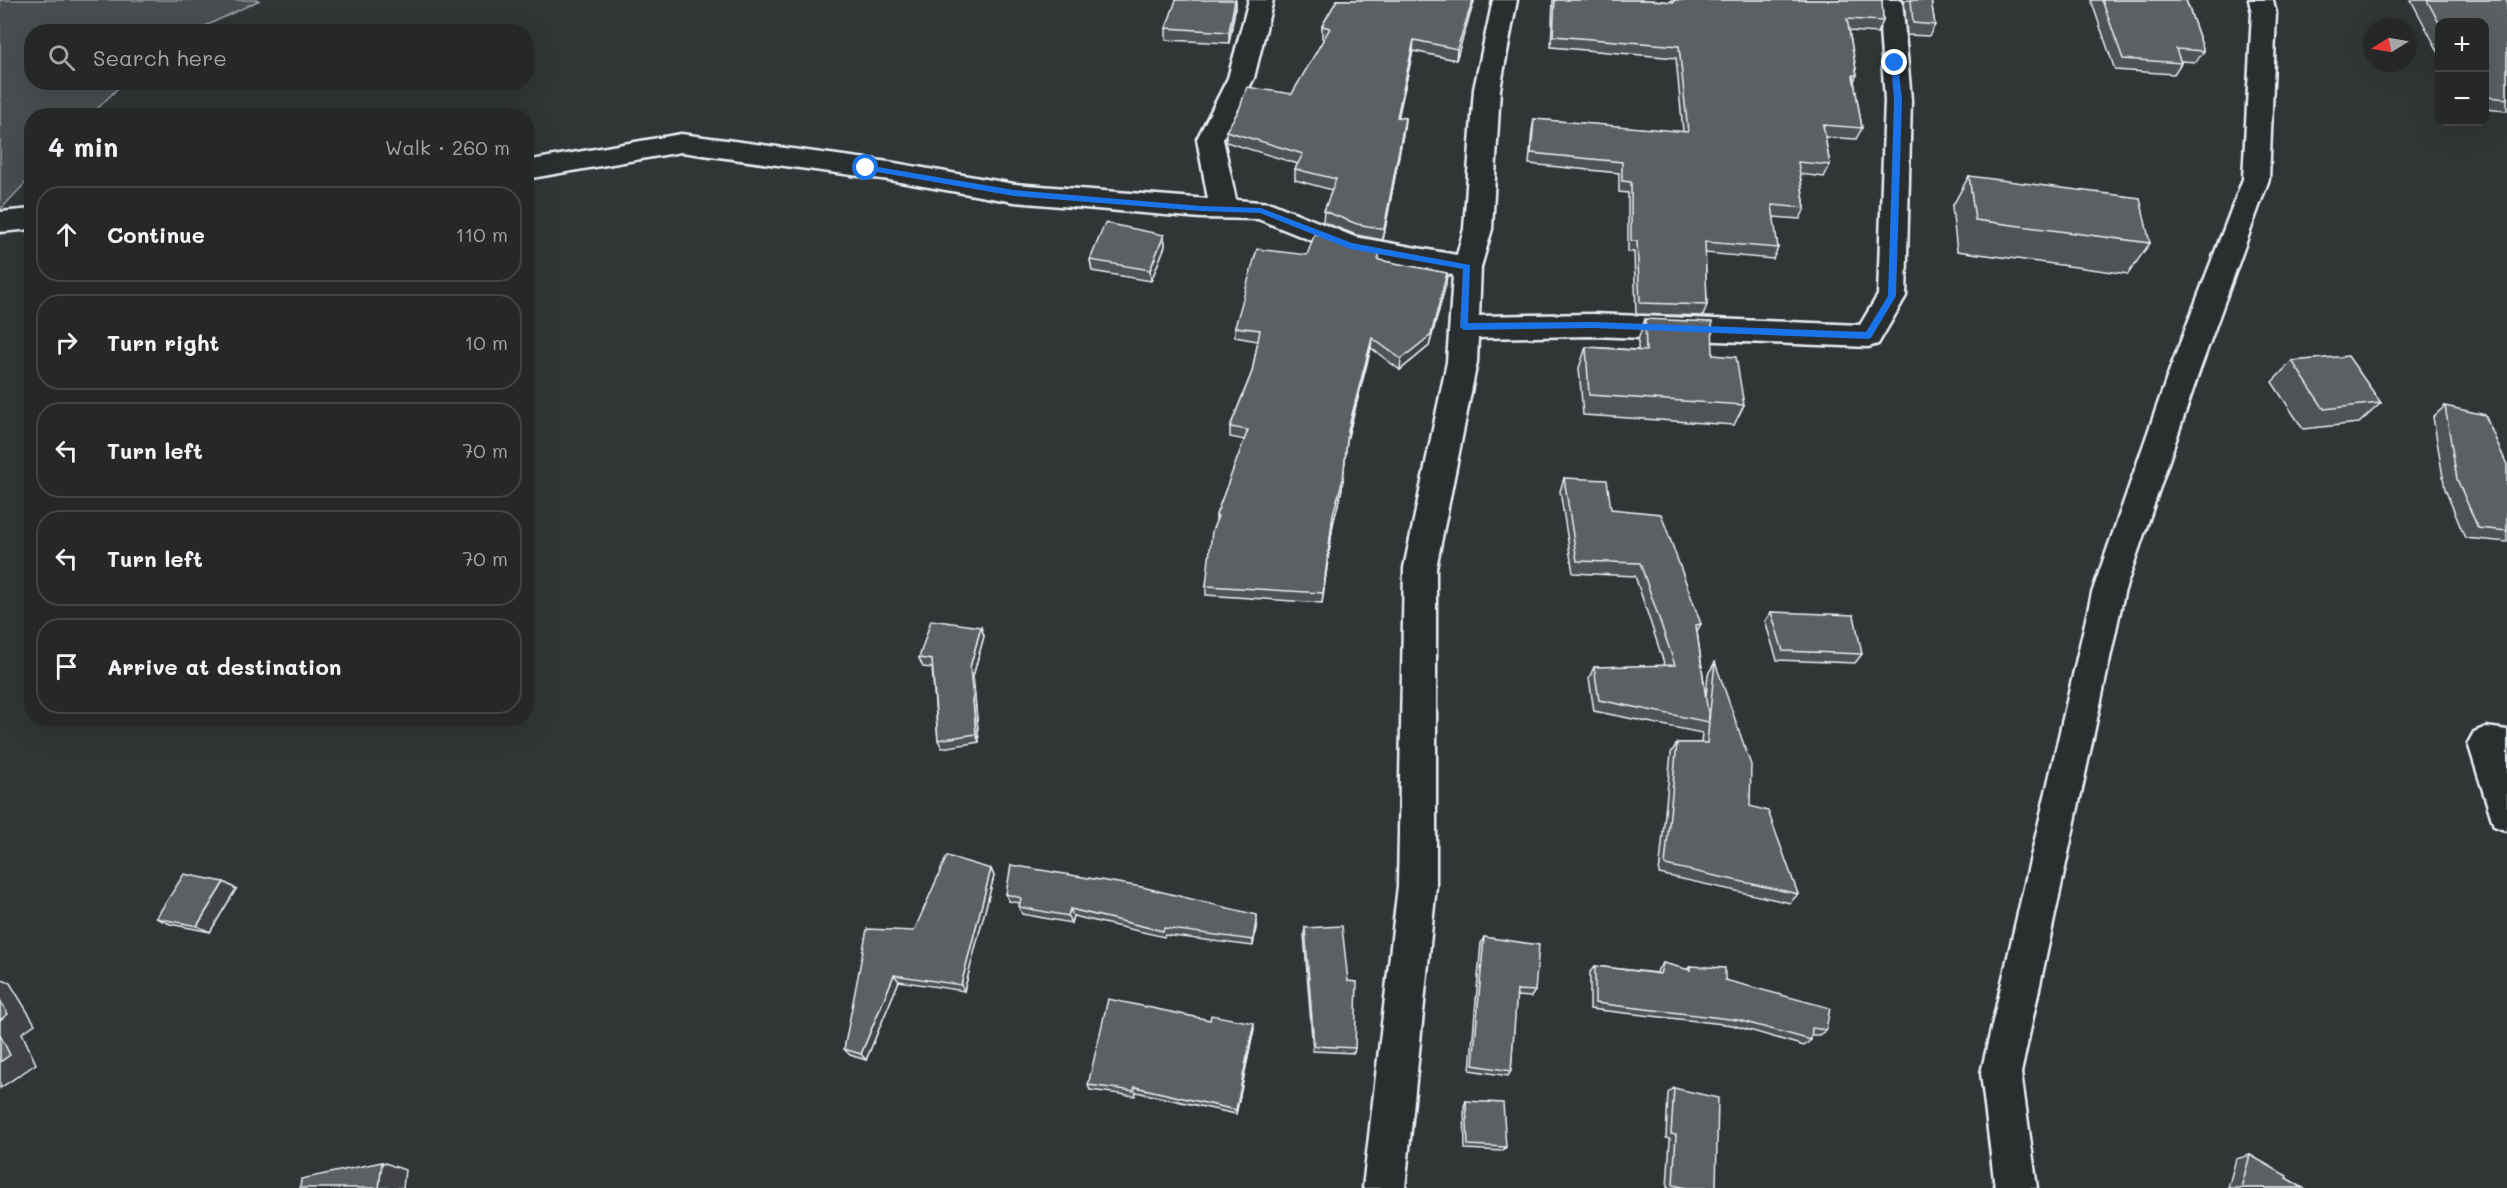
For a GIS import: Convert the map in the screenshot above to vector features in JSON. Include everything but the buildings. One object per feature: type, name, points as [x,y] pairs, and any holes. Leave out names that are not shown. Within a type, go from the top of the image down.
[{"type":"street","points":[[1224,209],[1210,139],[1241,78],[1261,0]]},
{"type":"street","points":[[1384,1188],[1417,886],[1420,568],[1462,362],[1467,267],[1478,229],[1488,89],[1505,0]]},
{"type":"street","points":[[1464,327],[1593,325],[1868,336],[1892,296],[1898,100],[1890,0]]},
{"type":"street","points":[[2016,1188],[2001,1073],[2108,593],[2184,372],[2256,179],[2264,13],[2260,0]]},
{"type":"street","points":[[534,169],[681,143],[889,171],[1014,193],[1261,210],[1350,246],[1467,267]]},
{"type":"street","points":[[0,222],[24,220]]},
{"type":"street","points":[[2507,746],[2486,742],[2507,814]]},
{"type":"shaded area","points":[[0,0],[260,0],[210,24],[24,24],[24,90],[116,90],[98,108],[24,108],[24,184],[0,210]]},
{"type":"route","points":[[866,168],[1014,193],[1201,208],[1261,210],[1350,246],[1467,267],[1464,327],[1593,325],[1868,336],[1892,296],[1898,100],[1895,63]]}]
